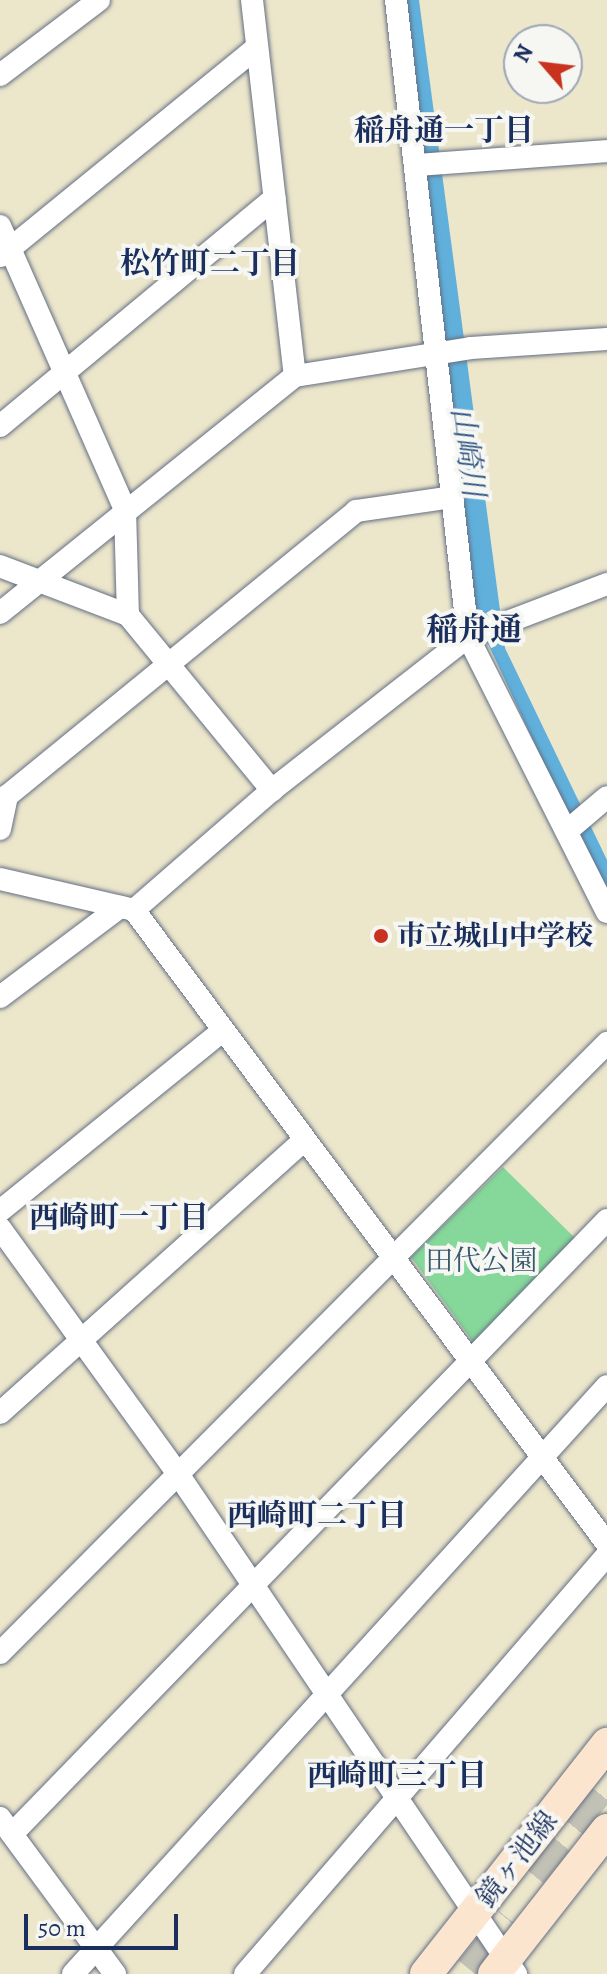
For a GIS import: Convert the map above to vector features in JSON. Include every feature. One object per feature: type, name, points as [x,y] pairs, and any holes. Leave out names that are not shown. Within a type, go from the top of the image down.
[{"type":"street","points":[[0,75],[99,0]]},
{"type":"street","points":[[252,0],[295,376]]},
{"type":"street","points":[[396,0],[440,352],[469,636],[607,912]]},
{"type":"street","points":[[5,253],[257,47]]},
{"type":"street","points":[[418,165],[607,151]]},
{"type":"street","points":[[0,426],[275,198]]},
{"type":"street","points":[[0,226],[5,253],[125,509],[128,615]]},
{"type":"street","points":[[0,613],[125,509],[295,376],[469,348],[607,339]]},
{"type":"street","points":[[0,829],[7,796],[356,511],[453,497]]},
{"type":"street","points":[[0,566],[36,584],[128,615],[272,790]]},
{"type":"street","points":[[0,997],[127,908],[469,636],[607,584]]},
{"type":"street","points":[[568,830],[599,804]]},
{"type":"street","points":[[0,879],[127,908],[607,1544]]},
{"type":"street","points":[[0,1211],[221,1032]]},
{"type":"street","points":[[0,1653],[607,1043]]},
{"type":"street","points":[[0,1413],[303,1141]]},
{"type":"street","points":[[115,1974],[6,1826],[254,1585],[607,1220]]},
{"type":"street","points":[[0,1228],[178,1474],[477,1911],[505,1969]]},
{"type":"street","points":[[73,1974],[607,1386]]},
{"type":"street","points":[[245,1974],[607,1555]]},
{"type":"street","name":"鏡ヶ池線","points":[[426,1974],[607,1744]]},
{"type":"street","name":"鏡ヶ池線","points":[[505,1969],[607,1830]]},
{"type":"green space","name":"田代公園","points":[[503,1167],[576,1239],[474,1343],[411,1257]]},
{"type":"water","name":"山崎川","points":[[403,0],[419,0],[505,648],[607,860],[607,898],[474,614]]},
{"type":"tunnel","points":[[527,1870],[607,1772]]},
{"type":"tunnel","points":[[475,1974],[515,1924]]},
{"type":"place","name":"市立城山中学校","points":[[381,936]]},
{"type":"district","name":"稲舟通一丁目","points":[[444,130]]},
{"type":"district","name":"松竹町二丁目","points":[[210,263]]},
{"type":"district","name":"稲舟通","points":[[474,629]]},
{"type":"district","name":"西崎町一丁目","points":[[119,1217]]},
{"type":"district","name":"西崎町二丁目","points":[[317,1515]]},
{"type":"district","name":"西崎町三丁目","points":[[397,1775]]}]
